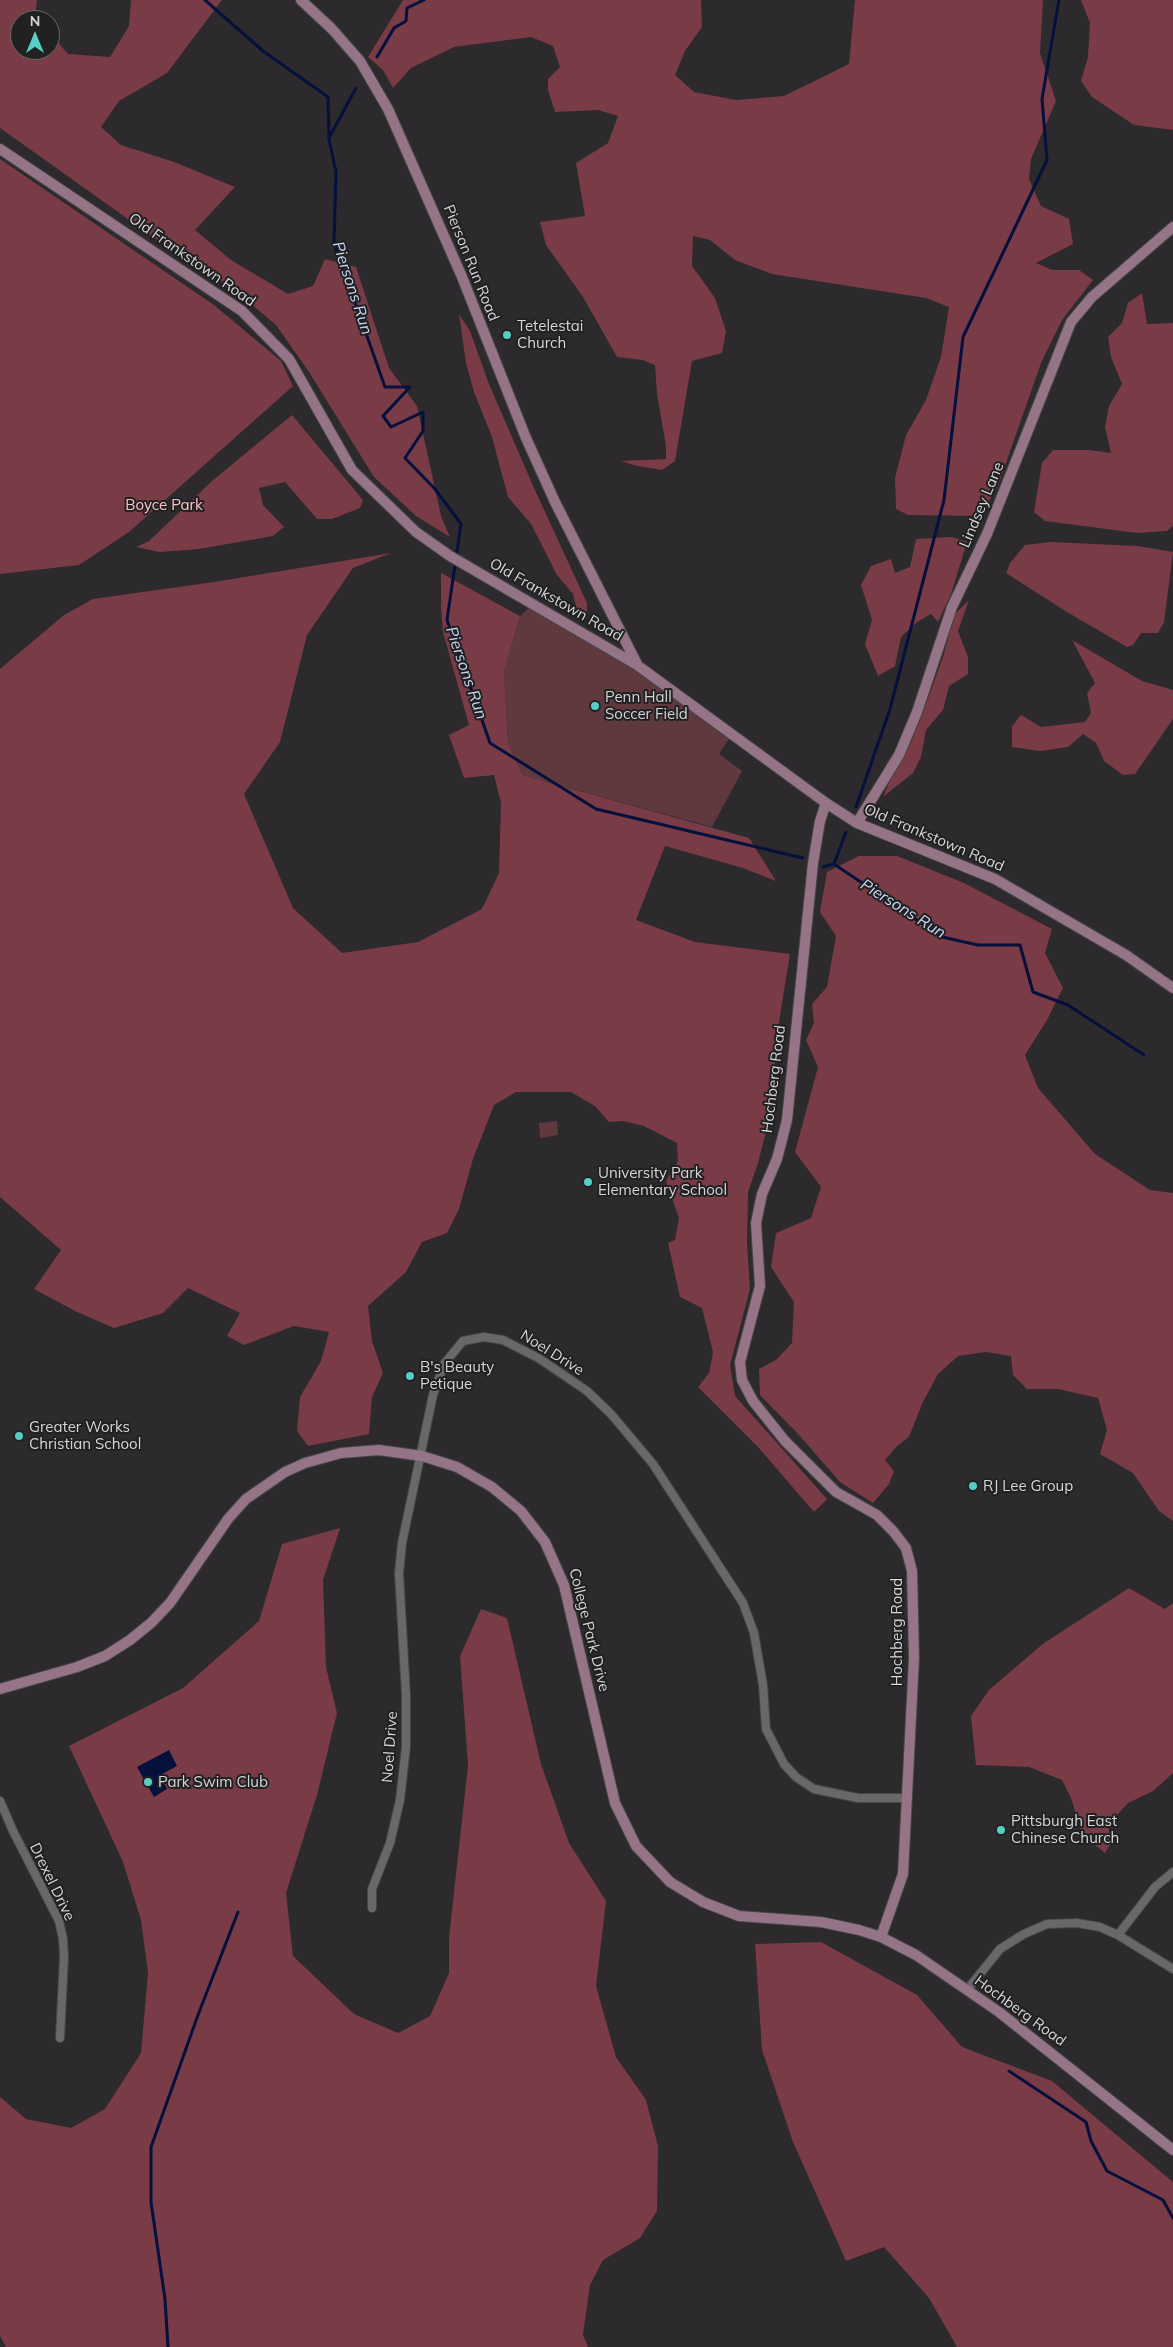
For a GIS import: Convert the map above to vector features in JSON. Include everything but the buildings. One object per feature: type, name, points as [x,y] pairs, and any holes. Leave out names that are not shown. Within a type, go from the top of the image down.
[{"type":"street","name":"Pierson Run Road","points":[[301,0],[332,29],[360,62],[388,109],[462,277],[526,438],[555,502],[637,665]]},
{"type":"street","name":"Old Frankstown Road","points":[[0,149],[242,311],[289,359],[352,470],[416,532],[461,563],[637,665],[826,803],[857,823],[995,879],[1126,955],[1173,988]]},
{"type":"street","name":"Lindsey Lane","points":[[857,823],[899,755],[917,712],[952,607],[987,534],[1071,322],[1092,297],[1173,227]]},
{"type":"street","name":"Hochberg Road","points":[[826,803],[820,821],[813,863],[787,1120],[777,1158],[762,1194],[756,1222],[760,1286],[740,1362],[742,1380],[753,1401],[785,1441],[836,1492],[877,1515],[893,1531],[906,1548],[912,1572],[914,1658],[903,1874],[881,1937],[916,1955],[967,1990],[1075,2070],[1173,2150]]},
{"type":"street","name":"Noel Drive","points":[[372,1908],[372,1889],[390,1843],[400,1800],[406,1747],[406,1695],[399,1573],[402,1543],[434,1395],[444,1364],[462,1341],[484,1337],[502,1340],[540,1359],[587,1391],[611,1414],[653,1464],[743,1604],[754,1633],[766,1729],[784,1764],[796,1777],[814,1789],[858,1798],[907,1798]]},
{"type":"street","name":"College Park Drive","points":[[0,1689],[77,1668],[105,1656],[130,1640],[152,1623],[170,1603],[228,1519],[246,1498],[285,1472],[304,1463],[341,1452],[379,1450],[422,1456],[457,1467],[492,1487],[521,1511],[545,1542],[564,1584],[615,1803],[636,1846],[670,1882],[686,1893],[730,1913],[760,1919],[821,1922],[881,1937]]},
{"type":"street","name":"Drexel Drive","points":[[0,1801],[13,1831],[59,1921],[64,1957],[60,2038]]},
{"type":"street","points":[[1118,1935],[1154,1887],[1173,1872]]},
{"type":"street","points":[[967,1990],[1000,1949],[1024,1934],[1047,1924],[1077,1923],[1100,1927],[1118,1935],[1173,1969]]},
{"type":"shaded area","points":[[0,0],[37,0],[36,10],[10,10],[10,60],[60,60],[60,45],[68,54],[110,57],[129,26],[131,0],[222,0],[167,73],[119,101],[101,127],[121,145],[174,162],[235,187],[195,230],[231,260],[288,294],[313,286],[325,259],[356,267],[389,368],[417,406],[441,516],[450,537],[416,516],[374,477],[309,372],[276,325],[238,293],[200,266],[156,239],[0,128]]},
{"type":"shaded area","points":[[403,0],[701,0],[702,27],[685,51],[675,75],[694,92],[736,100],[784,96],[849,64],[855,0],[1043,0],[1040,53],[1056,101],[1031,159],[1029,179],[1041,206],[1069,219],[1073,244],[1036,263],[1052,270],[1079,270],[1093,280],[1062,320],[1041,363],[999,483],[981,516],[908,515],[896,509],[895,478],[906,435],[926,400],[941,357],[949,307],[926,298],[772,274],[735,260],[710,240],[693,236],[692,266],[715,298],[726,331],[722,353],[692,361],[675,461],[662,470],[621,461],[666,459],[666,446],[657,394],[655,365],[643,360],[617,357],[583,297],[546,245],[540,222],[585,216],[576,163],[608,143],[618,116],[598,110],[555,112],[548,90],[548,79],[560,67],[553,46],[531,37],[454,47],[411,68],[393,88],[383,70],[368,57]]},
{"type":"shaded area","points":[[1081,0],[1173,0],[1173,130],[1134,125],[1092,97],[1081,81],[1088,57],[1090,23]]},
{"type":"shaded area","points":[[0,159],[214,305],[281,361],[293,386],[129,532],[79,565],[0,574]]},
{"type":"shaded area","points":[[1142,293],[1147,324],[1173,323],[1173,526],[1167,531],[1137,533],[1045,521],[1034,512],[1042,463],[1053,450],[1089,450],[1111,453],[1105,427],[1109,406],[1122,384],[1111,357],[1108,337],[1122,323],[1128,303]]},
{"type":"shaded area","points":[[459,314],[470,331],[489,384],[587,603],[587,614],[577,611],[573,594],[557,575],[531,524],[508,497],[492,437],[474,392],[466,363]]},
{"type":"shaded area","points":[[292,415],[363,500],[360,508],[332,519],[317,519],[285,482],[259,488],[263,505],[284,527],[273,536],[199,549],[159,552],[136,547],[149,541],[212,481]]},
{"type":"shaded area","points":[[952,537],[967,542],[951,594],[938,622],[931,614],[917,622],[901,637],[895,666],[878,676],[865,644],[872,620],[861,585],[871,566],[891,559],[895,573],[910,567],[916,539]]},
{"type":"shaded area","points":[[1051,542],[1138,546],[1173,552],[1164,622],[1158,633],[1141,633],[1133,645],[1127,647],[1006,573],[1010,563],[1025,545]]},
{"type":"shaded area","points":[[391,553],[353,568],[307,635],[280,742],[244,794],[293,908],[342,953],[418,942],[482,909],[499,873],[501,803],[494,775],[464,778],[449,735],[469,725],[443,632],[441,573],[520,616],[504,672],[508,742],[522,775],[749,838],[776,881],[743,868],[665,846],[636,920],[695,942],[790,954],[778,1028],[771,1112],[758,1163],[748,1192],[747,1243],[750,1289],[730,1365],[735,1396],[827,1499],[814,1512],[758,1447],[698,1387],[709,1373],[713,1352],[702,1308],[680,1297],[668,1243],[675,1240],[679,1218],[666,1181],[678,1161],[677,1143],[644,1126],[623,1121],[609,1122],[595,1106],[571,1092],[516,1092],[494,1105],[473,1159],[459,1209],[447,1233],[422,1242],[406,1272],[368,1306],[372,1341],[383,1373],[372,1397],[369,1434],[308,1446],[297,1431],[300,1397],[321,1361],[329,1332],[294,1326],[244,1345],[227,1336],[240,1313],[188,1288],[163,1313],[114,1328],[77,1312],[34,1289],[61,1250],[0,1197],[0,669],[64,615],[93,599],[214,582]]},
{"type":"shaded area","points":[[969,600],[958,631],[968,657],[968,674],[949,686],[943,710],[926,730],[921,757],[913,773],[883,797],[892,775],[909,747],[922,715],[943,657],[955,614]]},
{"type":"shaded area","name":"Penn Hall Soccer Field","points":[[530,607],[634,668],[729,739],[719,754],[742,771],[712,827],[522,775],[508,742],[504,672],[520,616]]},
{"type":"shaded area","points":[[1072,640],[1142,681],[1173,690],[1173,719],[1135,774],[1123,775],[1104,761],[1096,743],[1083,734],[1068,747],[1040,751],[1012,747],[1012,726],[1021,715],[1041,727],[1085,722],[1091,713],[1087,693],[1095,683]]},
{"type":"shaded area","points":[[859,856],[897,856],[964,883],[1052,929],[1045,953],[1063,988],[1047,1020],[1025,1055],[1038,1088],[1095,1154],[1150,1190],[1173,1193],[1173,1521],[1159,1511],[1133,1473],[1100,1454],[1107,1430],[1098,1398],[1058,1389],[1027,1389],[1013,1375],[1011,1356],[986,1352],[958,1356],[938,1374],[922,1404],[909,1437],[897,1446],[885,1460],[894,1471],[889,1484],[873,1503],[840,1482],[799,1435],[760,1395],[759,1369],[776,1360],[792,1343],[794,1302],[771,1267],[776,1233],[811,1218],[821,1187],[795,1152],[818,1067],[806,1040],[814,1023],[812,1004],[827,987],[836,936],[820,912],[827,872]]},
{"type":"shaded area","points":[[557,1121],[558,1135],[540,1138],[539,1123]]},
{"type":"shaded area","points":[[340,1528],[323,1580],[326,1667],[337,1713],[317,1795],[286,1893],[293,1956],[354,2014],[398,2033],[430,2016],[449,1973],[449,1938],[468,1765],[460,1656],[481,1609],[507,1618],[541,1764],[569,1843],[606,1901],[596,1986],[616,2057],[646,2100],[658,2146],[657,2211],[640,2238],[603,2260],[590,2285],[583,2335],[588,2347],[6,2347],[0,2336],[0,2097],[26,2119],[71,2128],[105,2109],[141,2053],[148,1973],[141,1920],[123,1862],[69,1746],[183,1688],[259,1621],[282,1544]]},
{"type":"shaded area","points":[[1129,1588],[1165,1609],[1173,1603],[1173,1773],[1153,1791],[1128,1803],[1108,1825],[1111,1843],[1105,1853],[1082,1834],[1071,1798],[1062,1780],[1029,1767],[976,1765],[971,1716],[989,1690],[1044,1643]]},
{"type":"shaded area","points":[[169,1750],[177,1766],[160,1775],[167,1789],[154,1797],[137,1767]]},
{"type":"shaded area","points":[[821,1942],[917,1995],[962,2047],[1052,2081],[1173,2182],[1173,2347],[957,2347],[929,2298],[884,2247],[846,2261],[793,2142],[762,2050],[755,1944]]},
{"type":"waterway","name":"Piersons Run","points":[[205,0],[263,51],[328,97],[329,139],[336,172],[334,243],[385,387],[410,387],[383,416],[391,427],[423,412],[423,431],[405,458],[435,489],[461,524],[447,620],[490,743],[596,809],[803,858]]},
{"type":"waterway","points":[[377,57],[394,28],[406,21],[407,8],[424,0]]},
{"type":"waterway","points":[[856,807],[890,709],[944,500],[963,337],[1047,160],[1042,99],[1059,0]]},
{"type":"waterway","points":[[329,138],[356,88]]},
{"type":"waterway","points":[[834,864],[846,832]]},
{"type":"waterway","name":"Piersons Run","points":[[823,867],[834,864],[942,937],[978,945],[1020,945],[1033,992],[1068,1005],[1144,1055]]},
{"type":"waterway","points":[[168,2347],[165,2299],[151,2202],[151,2147],[198,2015],[238,1912]]},
{"type":"waterway","points":[[1009,2071],[1086,2122],[1091,2141],[1107,2171],[1163,2200],[1173,2218]]},
{"type":"place","name":"Tetelestai Church","points":[[507,335]]},
{"type":"place","name":"Penn Hall Soccer Field","points":[[595,706]]},
{"type":"place","name":"University Park Elementary School","points":[[588,1182]]},
{"type":"place","name":"B's Beauty Petique","points":[[410,1376]]},
{"type":"place","name":"Greater Works Christian School","points":[[19,1436]]},
{"type":"place","name":"RJ Lee Group","points":[[973,1486]]},
{"type":"place","name":"Park Swim Club","points":[[148,1782]]},
{"type":"place","name":"Pittsburgh East Chinese Church","points":[[1001,1830]]},
{"type":"park label","name":"Boyce Park","points":[[164,505]]}]
